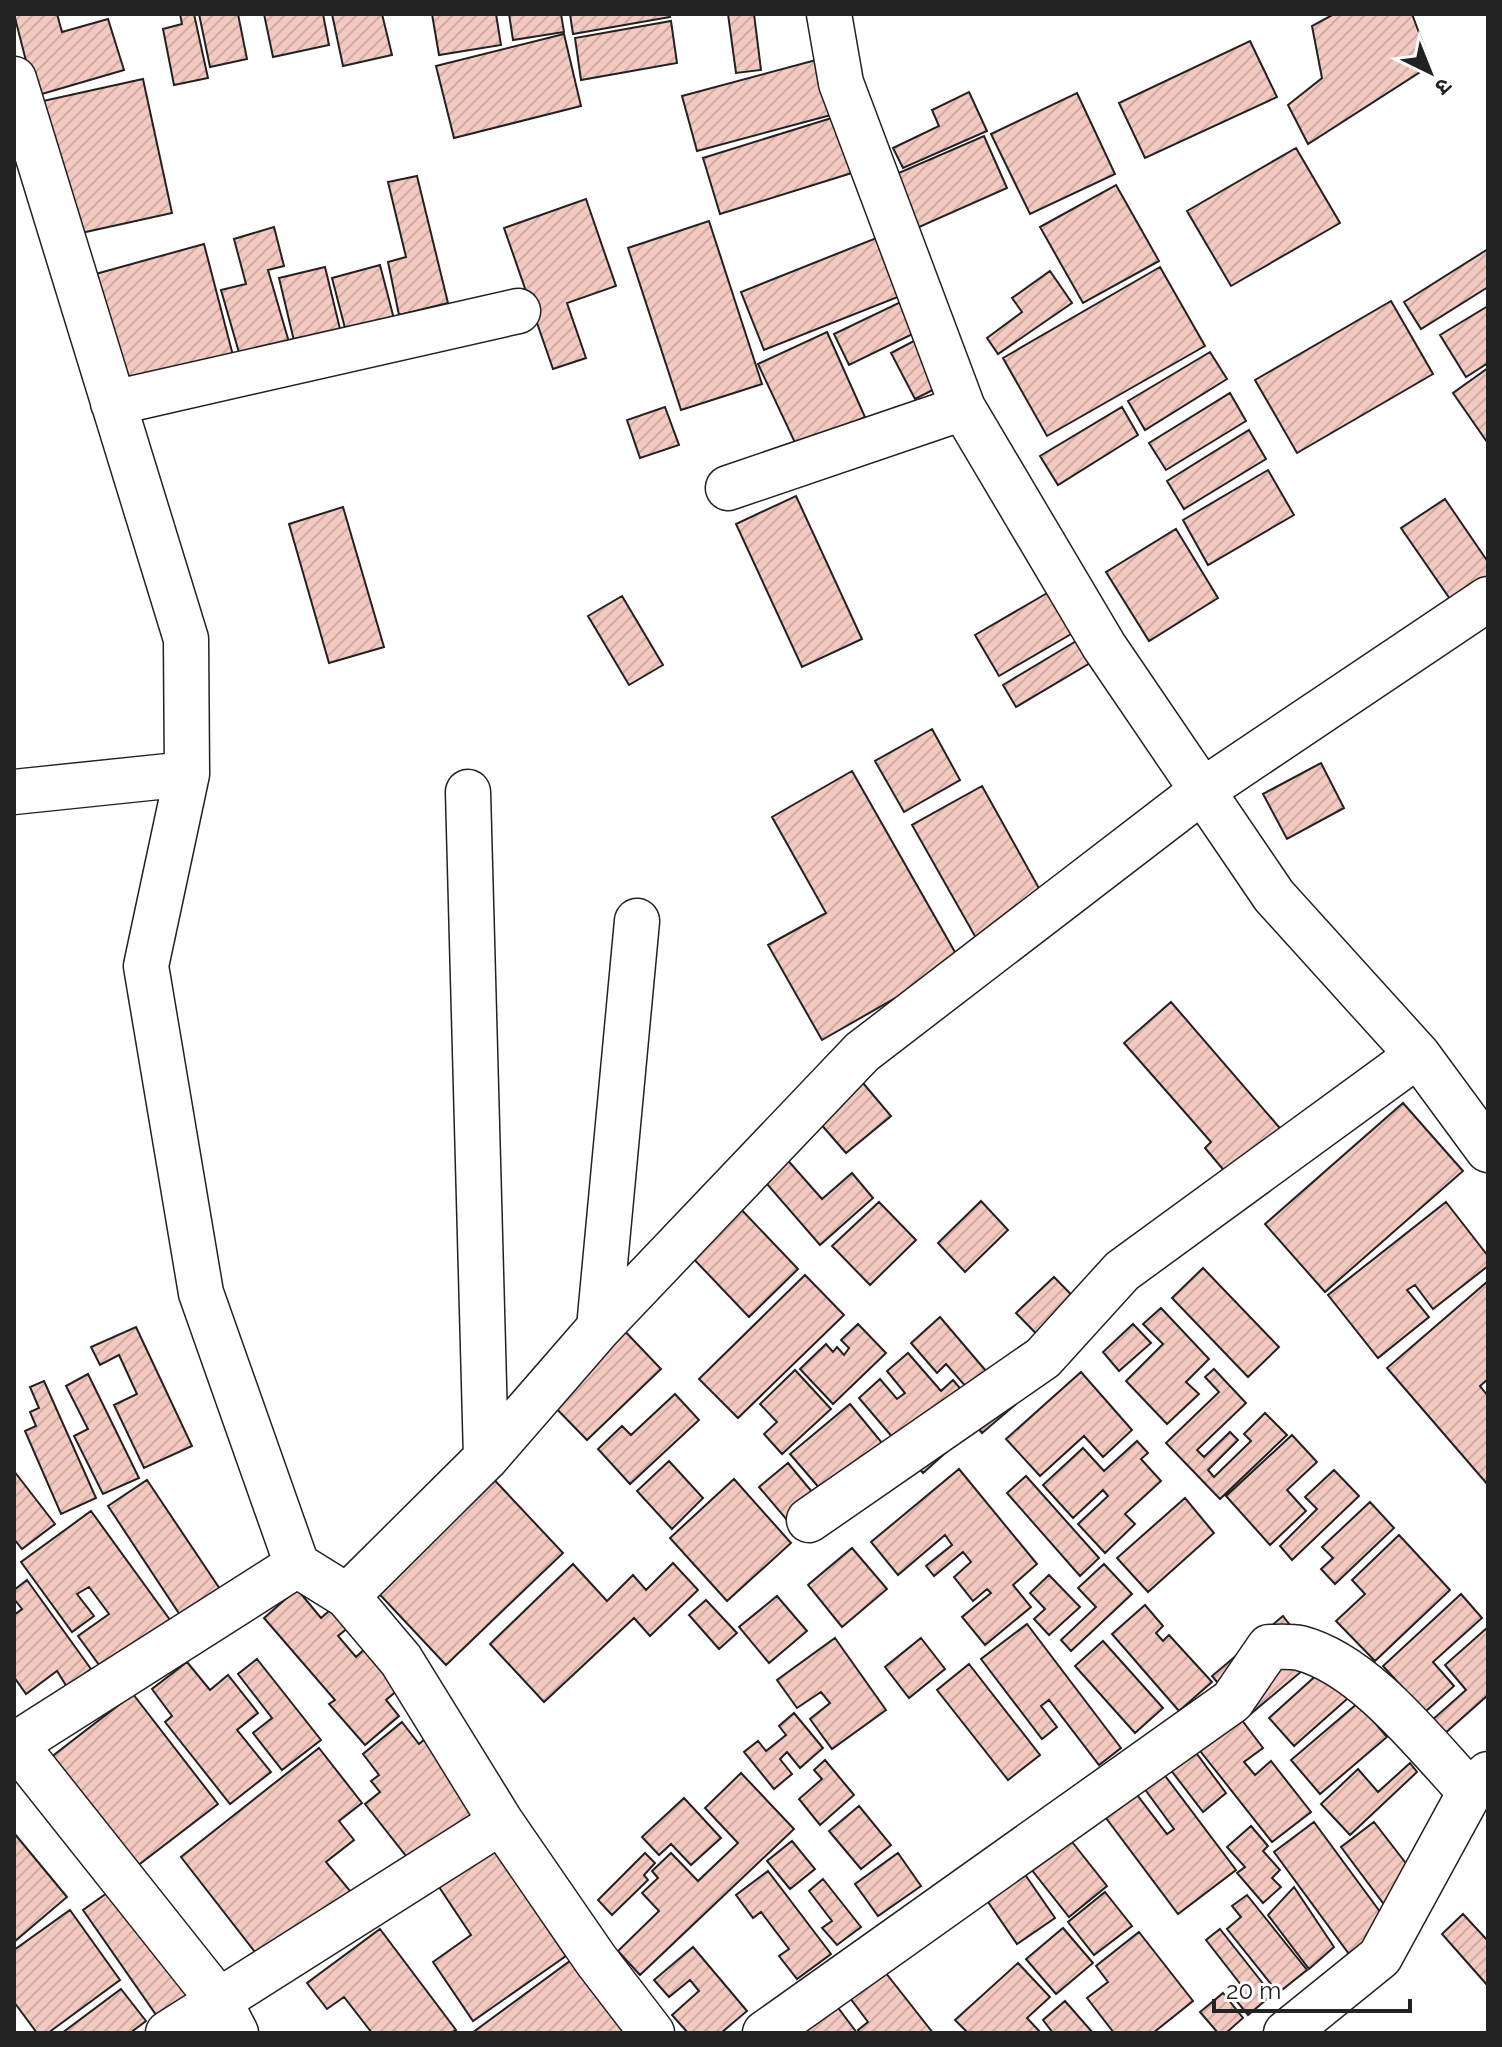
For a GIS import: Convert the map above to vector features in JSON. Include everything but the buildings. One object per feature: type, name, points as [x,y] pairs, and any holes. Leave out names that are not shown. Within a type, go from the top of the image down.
[{"type":"street","points":[[829,14],[841,83],[963,408],[1104,646],[1274,896],[1418,1055],[1488,1150]]},
{"type":"street","points":[[14,79],[186,639],[187,774],[146,966],[201,1293],[297,1565],[347,1596],[401,1660],[501,1822],[596,1960],[652,2033]]},
{"type":"street","points":[[113,403],[518,311]]},
{"type":"street","points":[[728,488],[963,408]]},
{"type":"street","points":[[347,1596],[486,1458],[599,1328],[862,1052],[1202,791],[1488,599]]},
{"type":"street","points":[[14,792],[187,774]]},
{"type":"street","points":[[468,792],[486,1458]]},
{"type":"street","points":[[599,1328],[637,921]]},
{"type":"street","points":[[809,1520],[1043,1358],[1122,1271],[1418,1055]]},
{"type":"street","points":[[228,2018],[15,1745],[297,1565]]},
{"type":"street","points":[[765,2033],[1232,1701],[1269,1647],[1299,1648],[1347,1669],[1412,1730],[1479,1783],[1380,1957],[1286,2033]]},
{"type":"street","points":[[168,2033],[228,2018],[501,1822]]}]
